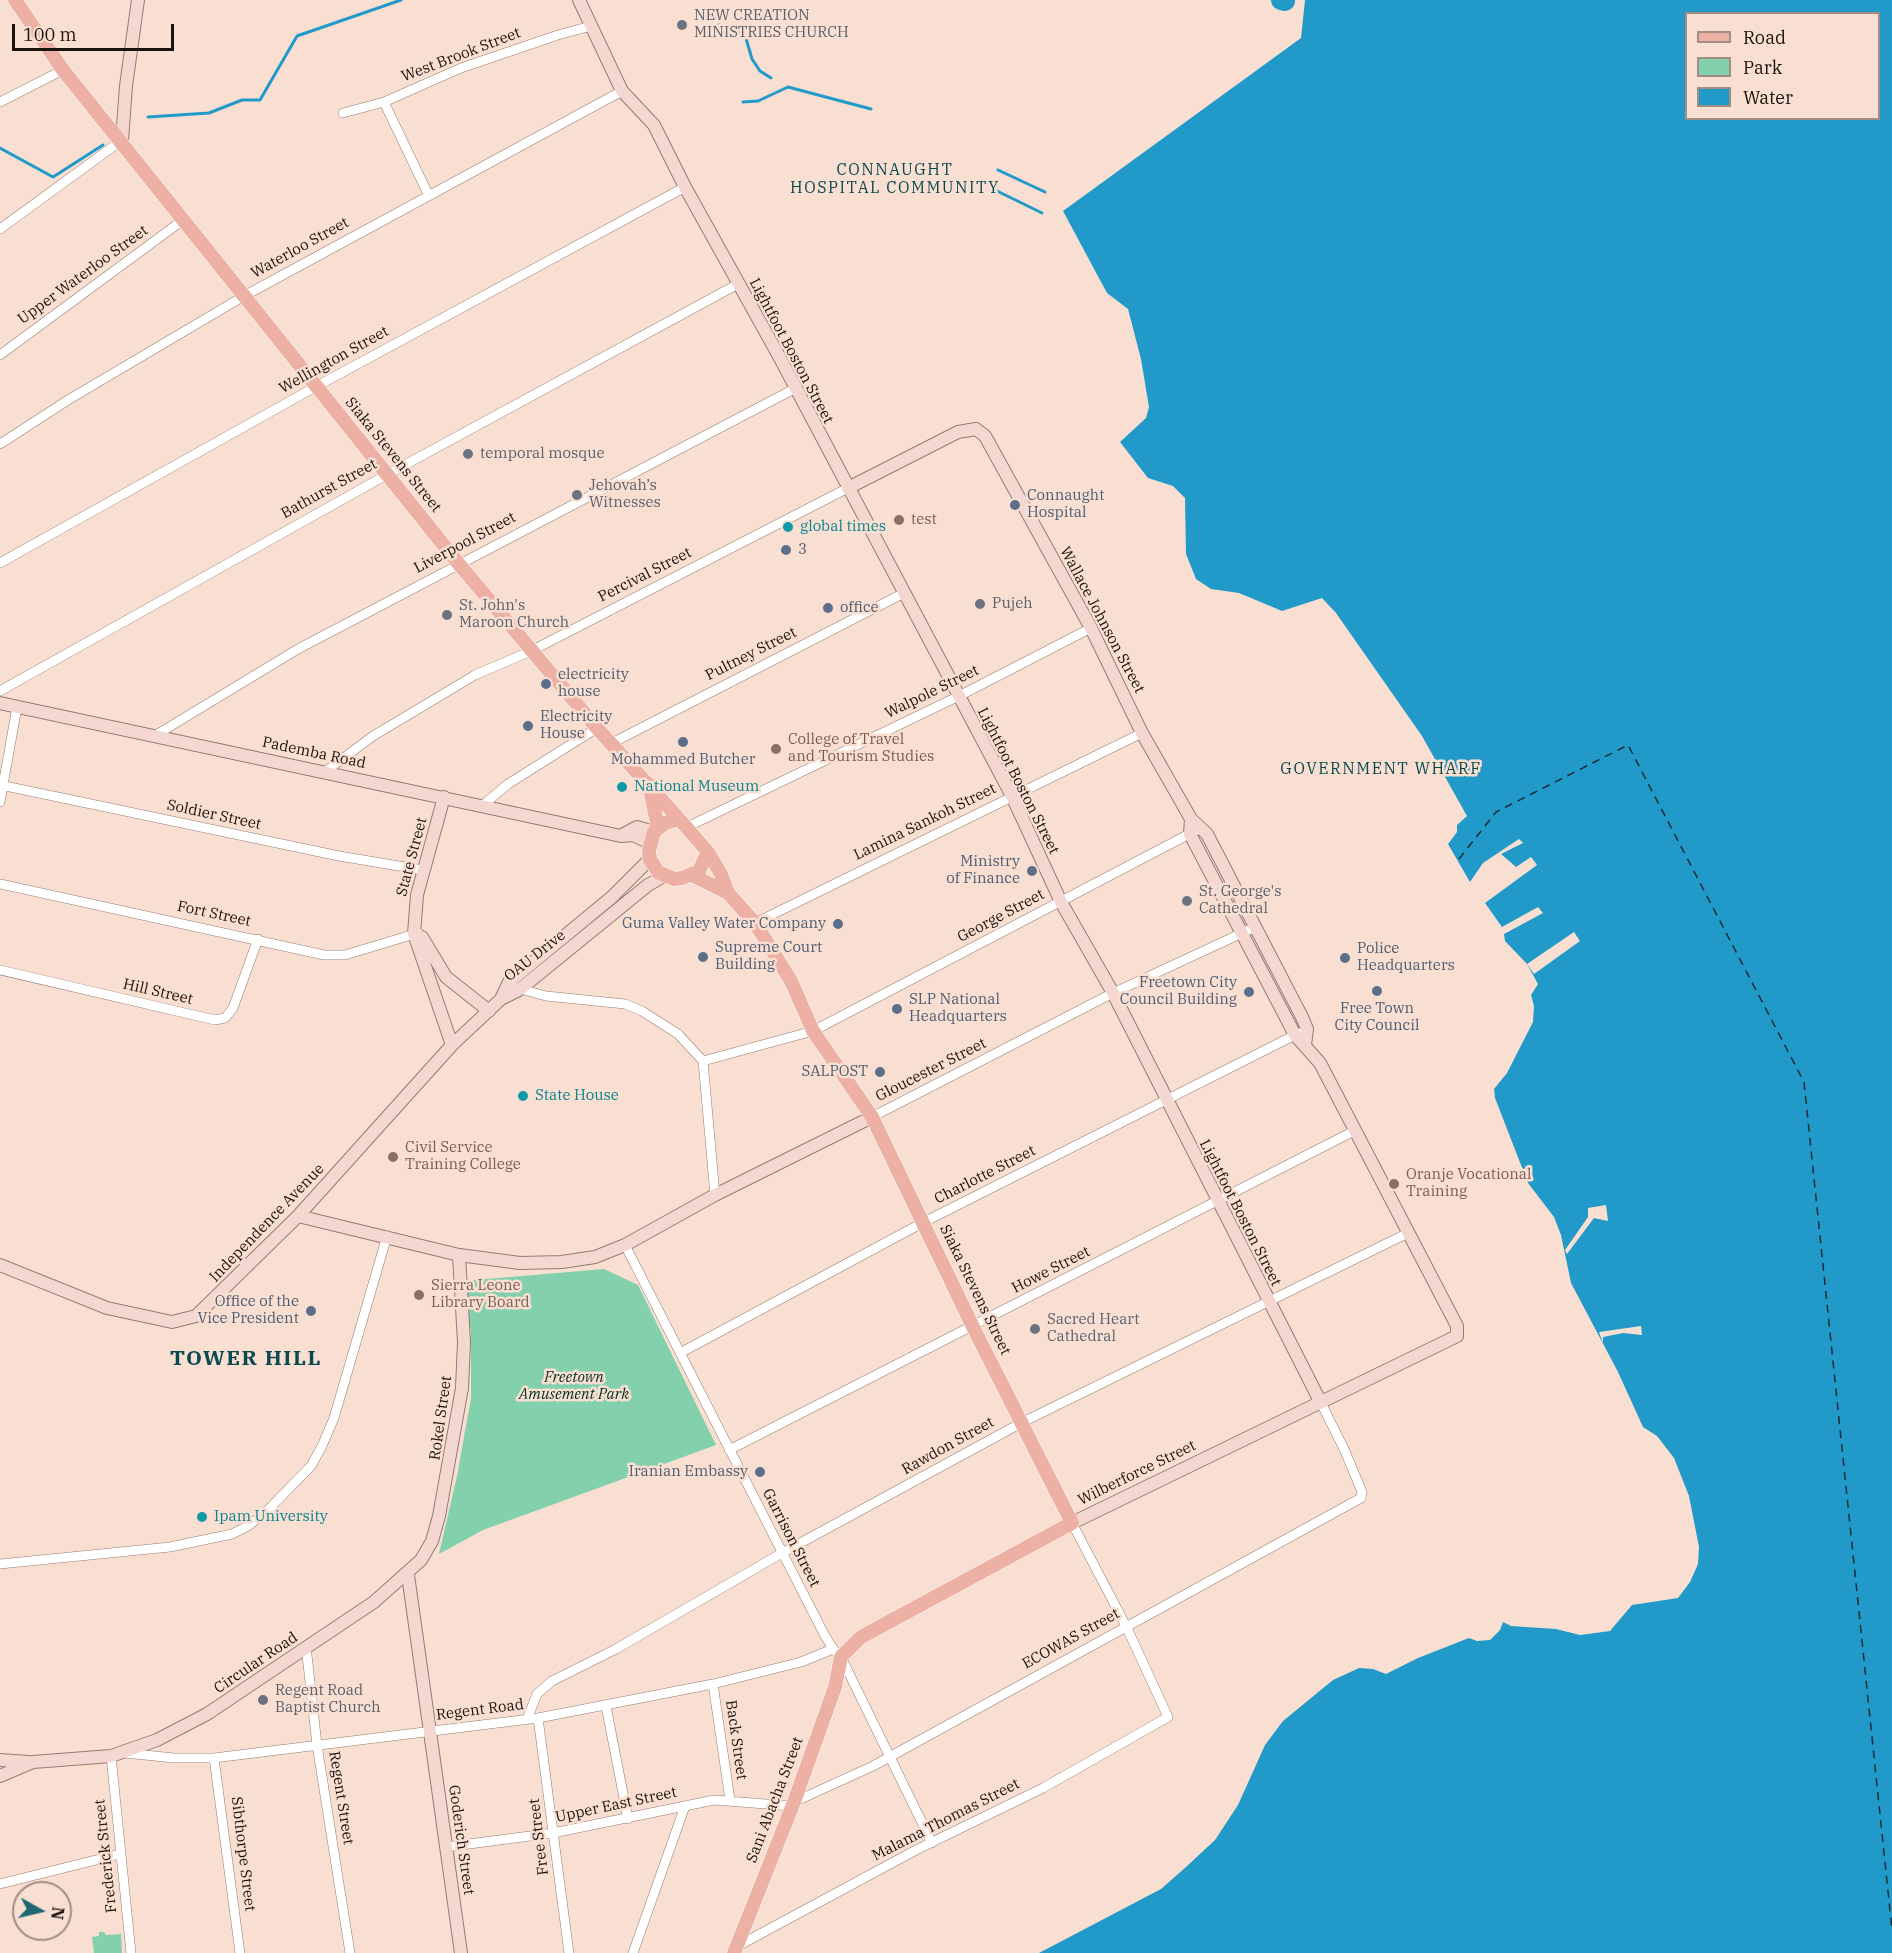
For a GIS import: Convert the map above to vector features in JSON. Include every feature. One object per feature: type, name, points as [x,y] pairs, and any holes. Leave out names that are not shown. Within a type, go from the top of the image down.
[{"type":"main road","name":"Siaka Stevens Street","points":[[15,0],[63,70],[122,140],[183,220],[459,563],[597,728],[683,823]]},
{"type":"main road","points":[[122,140],[126,86],[138,0]]},
{"type":"main road","name":"Lightfoot Boston Street","points":[[579,0],[622,91],[654,125],[685,187],[904,593],[1011,796],[1061,902],[1113,993],[1165,1100],[1321,1403]]},
{"type":"main road","name":"Percival Street","points":[[848,488],[958,432],[975,429],[985,436]]},
{"type":"main road","name":"Wallace Johnson Street","points":[[985,436],[1091,628],[1142,733],[1191,819],[1202,827],[1248,931]]},
{"type":"main road","name":"Pademba Road","points":[[0,703],[621,836],[637,827],[654,834]]},
{"type":"main road","points":[[648,782],[654,834],[650,860],[664,876],[674,879],[692,875],[705,863],[708,852],[683,823],[654,834]]},
{"type":"main road","name":"State Street","points":[[444,797],[414,906],[416,931],[453,1045]]},
{"type":"main road","points":[[1190,834],[1191,819]]},
{"type":"main road","name":"Wallace Johnson Street","points":[[1190,834],[1248,931],[1301,1032]]},
{"type":"main road","name":"Siaka Stevens Street","points":[[708,852],[721,874],[728,893],[755,924],[791,981],[813,1031],[872,1117],[973,1327],[1072,1523]]},
{"type":"main road","name":"OAU Drive","points":[[501,999],[650,860]]},
{"type":"main road","name":"Siaka Stevens Street","points":[[692,875],[728,893]]},
{"type":"main road","name":"OAU Drive","points":[[514,986],[648,885],[664,876]]},
{"type":"main road","points":[[416,931],[446,977],[489,1011]]},
{"type":"main road","name":"Independence Avenue","points":[[0,1265],[107,1308],[172,1322],[196,1316],[298,1216],[453,1045],[501,999]]},
{"type":"main road","points":[[1301,1032],[1305,1045],[1320,1063],[1408,1233]]},
{"type":"main road","name":"Gloucester Street","points":[[298,1216],[459,1255],[520,1263],[562,1262],[595,1257],[625,1245],[716,1195],[872,1117]]},
{"type":"main road","name":"Wilberforce Street","points":[[837,1653],[861,1637],[1072,1523],[1456,1336],[1457,1326],[1408,1233]]},
{"type":"main road","name":"Rokel Street","points":[[408,1575],[432,1542],[456,1434],[464,1342],[459,1255]]},
{"type":"main road","name":"Circular Road","points":[[111,1756],[157,1740],[207,1714],[374,1602],[408,1575]]},
{"type":"main road","name":"Goderich Street","points":[[408,1575],[461,1953]]},
{"type":"main road","name":"Sani Abacha Street","points":[[736,1951],[835,1687],[837,1653]]},
{"type":"main road","points":[[0,1760],[33,1762],[111,1756]]},
{"type":"main road","points":[[0,1776],[33,1762]]},
{"type":"street","name":"West Brook Street","points":[[343,113],[384,102],[461,68],[591,26]]},
{"type":"street","points":[[0,102],[63,70]]},
{"type":"street","name":"Waterloo Street","points":[[0,444],[68,400],[244,296],[622,91]]},
{"type":"street","points":[[384,102],[429,194]]},
{"type":"street","points":[[0,230],[122,140]]},
{"type":"street","name":"Wellington Street","points":[[0,563],[317,386],[685,187]]},
{"type":"street","name":"Upper Waterloo Street","points":[[0,355],[183,220]]},
{"type":"street","name":"Bathurst Street","points":[[0,691],[388,474],[738,284]]},
{"type":"street","name":"Liverpool Street","points":[[156,735],[298,649],[794,389]]},
{"type":"street","name":"Percival Street","points":[[326,771],[419,706],[475,675],[531,651],[848,488]]},
{"type":"street","name":"Pultney Street","points":[[612,743],[904,593]]},
{"type":"street","name":"Walpole Street","points":[[683,823],[958,696],[1091,628]]},
{"type":"street","points":[[0,802],[17,707]]},
{"type":"street","points":[[483,805],[508,784],[597,728]]},
{"type":"street","name":"Lamina Sankoh Street","points":[[755,924],[1142,733]]},
{"type":"street","name":"Soldier Street","points":[[2,785],[339,856],[423,870]]},
{"type":"street","name":"George Street","points":[[703,1061],[813,1031],[1202,827]]},
{"type":"street","name":"Fort Street","points":[[0,884],[335,956],[416,931]]},
{"type":"street","name":"Gloucester Street","points":[[872,1117],[1113,993],[1248,931]]},
{"type":"street","name":"Hill Street","points":[[0,970],[215,1020],[225,1018],[233,1008],[258,939]]},
{"type":"street","points":[[514,986],[546,996],[625,1004],[642,1011],[678,1034],[703,1061],[716,1195]]},
{"type":"street","name":"Charlotte Street","points":[[680,1353],[924,1222],[1301,1032]]},
{"type":"street","name":"Howe Street","points":[[729,1450],[1354,1131]]},
{"type":"street","name":"Rawdon Street","points":[[527,1719],[537,1694],[552,1681],[616,1649],[782,1553],[1023,1422],[1267,1300],[1408,1233]]},
{"type":"street","points":[[0,1564],[170,1547],[232,1534],[248,1526],[266,1512],[311,1466],[322,1446],[334,1418],[387,1236]]},
{"type":"street","name":"Garrison Street","points":[[625,1245],[782,1553],[891,1757],[932,1843]]},
{"type":"street","name":"Lightfoot Boston Street","points":[[1321,1403],[1345,1451],[1362,1492],[1361,1498]]},
{"type":"street","name":"ECOWAS Street","points":[[793,1804],[891,1757],[1361,1498]]},
{"type":"street","name":"Siaka Stevens Street","points":[[1072,1523],[1126,1626],[1168,1717]]},
{"type":"street","name":"Regent Street","points":[[306,1646],[317,1745],[350,1953]]},
{"type":"street","name":"Regent Road","points":[[125,1753],[174,1758],[214,1758],[538,1718],[713,1684],[837,1653]]},
{"type":"street","name":"Back Street","points":[[713,1684],[729,1800]]},
{"type":"street","points":[[606,1706],[628,1819]]},
{"type":"street","name":"Malama Thomas Street","points":[[736,1951],[932,1843],[1043,1788],[1168,1717]]},
{"type":"street","name":"Free Street","points":[[538,1718],[569,1953]]},
{"type":"street","name":"Frederick Street","points":[[111,1756],[131,1953]]},
{"type":"street","name":"Sibthorpe Street","points":[[214,1758],[240,1953]]},
{"type":"street","name":"Upper East Street","points":[[446,1847],[553,1833],[685,1806],[729,1800],[793,1804]]},
{"type":"street","points":[[633,1953],[685,1806]]},
{"type":"street","points":[[0,1884],[120,1854]]},
{"type":"green space","name":"Freetown Amusement Park","points":[[604,1269],[638,1285],[716,1445],[483,1530],[439,1554],[457,1476],[471,1398],[471,1332],[463,1281]]},
{"type":"green space","points":[[99,1932],[104,1932],[106,1935],[121,1934],[122,1953],[94,1953],[92,1937],[99,1936]]},
{"type":"water","points":[[1305,0],[1892,0],[1892,1953],[1039,1953],[1161,1889],[1186,1867],[1215,1840],[1238,1805],[1265,1745],[1283,1721],[1333,1680],[1359,1668],[1373,1669],[1386,1674],[1418,1658],[1469,1638],[1477,1641],[1490,1640],[1500,1630],[1503,1622],[1511,1626],[1556,1629],[1580,1635],[1610,1631],[1632,1605],[1678,1598],[1690,1582],[1698,1564],[1699,1547],[1689,1496],[1674,1458],[1657,1436],[1643,1427],[1618,1372],[1571,1283],[1561,1235],[1554,1217],[1528,1183],[1495,1098],[1494,1089],[1507,1073],[1533,1022],[1534,1006],[1531,995],[1538,984],[1527,964],[1505,941],[1504,934],[1543,913],[1538,907],[1502,927],[1485,903],[1537,865],[1531,857],[1516,867],[1501,854],[1523,843],[1519,839],[1483,863],[1470,882],[1448,844],[1457,832],[1457,825],[1467,816],[1422,736],[1336,613],[1322,598],[1282,611],[1239,593],[1211,589],[1196,579],[1186,554],[1185,498],[1173,486],[1148,478],[1120,442],[1146,418],[1149,407],[1141,359],[1128,309],[1107,293],[1063,211],[1301,38]]},
{"type":"pier","points":[[1574,932],[1580,941],[1534,974],[1527,964]]},
{"type":"pier","points":[[1606,1205],[1608,1221],[1594,1218],[1567,1254],[1565,1250],[1588,1217],[1588,1208]]},
{"type":"pier","points":[[1641,1326],[1642,1335],[1623,1333],[1603,1337],[1603,1343],[1599,1332]]},
{"type":"waterway","points":[[148,117],[209,113],[242,100],[260,100],[297,36],[401,0]]},
{"type":"waterway","points":[[1281,0],[1285,1]]},
{"type":"waterway","points":[[719,25],[745,35],[752,59],[760,71],[771,78]]},
{"type":"waterway","points":[[743,102],[758,101],[788,87],[871,109]]},
{"type":"waterway","points":[[0,148],[53,177],[103,145]]},
{"type":"waterway","points":[[998,170],[1045,192]]},
{"type":"waterway","points":[[997,191],[1042,213]]},
{"type":"ferry route","points":[[1459,859],[1496,812],[1628,745],[1804,1082],[1892,1930]]},
{"type":"place","name":"NEW CREATION MINISTRIES CHURCH","points":[[682,25]]},
{"type":"place","name":"temporal mosque","points":[[468,454]]},
{"type":"place","name":"Jehovah’s Witnesses","points":[[577,495]]},
{"type":"place","name":"Connaught Hospital","points":[[1015,505]]},
{"type":"place","name":"test","points":[[899,520]]},
{"type":"place","name":"global times","points":[[788,527]]},
{"type":"place","name":"3","points":[[786,550]]},
{"type":"place","name":"Pujeh","points":[[980,604]]},
{"type":"place","name":"office","points":[[828,608]]},
{"type":"place","name":"St. John's Maroon Church","points":[[447,615]]},
{"type":"place","name":"electricity house","points":[[546,684]]},
{"type":"place","name":"Electricity House","points":[[528,726]]},
{"type":"place","name":"Mohammed Butcher","points":[[683,742]]},
{"type":"place","name":"College of Travel and Tourism Studies","points":[[776,749]]},
{"type":"place","name":"National Museum","points":[[622,787]]},
{"type":"place","name":"Ministry of Finance","points":[[1032,871]]},
{"type":"place","name":"St. George's Cathedral","points":[[1187,901]]},
{"type":"place","name":"Guma Valley Water Company","points":[[838,924]]},
{"type":"place","name":"Supreme Court Building","points":[[703,957]]},
{"type":"place","name":"Police Headquarters","points":[[1345,958]]},
{"type":"place","name":"Free Town City Council","points":[[1377,991]]},
{"type":"place","name":"Freetown City Council Building","points":[[1249,992]]},
{"type":"place","name":"SLP National Headquarters","points":[[897,1009]]},
{"type":"place","name":"SALPOST","points":[[880,1072]]},
{"type":"place","name":"State House","points":[[523,1096]]},
{"type":"place","name":"Civil Service Training College","points":[[393,1157]]},
{"type":"place","name":"Oranje Vocational Training","points":[[1394,1184]]},
{"type":"place","name":"Sierra Leone Library Board","points":[[419,1295]]},
{"type":"place","name":"Office of the Vice President","points":[[311,1311]]},
{"type":"place","name":"Sacred Heart Cathedral","points":[[1035,1329]]},
{"type":"place","name":"Iranian Embassy","points":[[760,1472]]},
{"type":"place","name":"Ipam University","points":[[202,1517]]},
{"type":"place","name":"Regent Road Baptist Church","points":[[263,1700]]},
{"type":"district","name":"CONNAUGHT HOSPITAL COMMUNITY","points":[[895,179]]},
{"type":"district","name":"GOVERNMENT WHARF","points":[[1381,769]]},
{"type":"district","name":"TOWER HILL","points":[[246,1359]]}]
